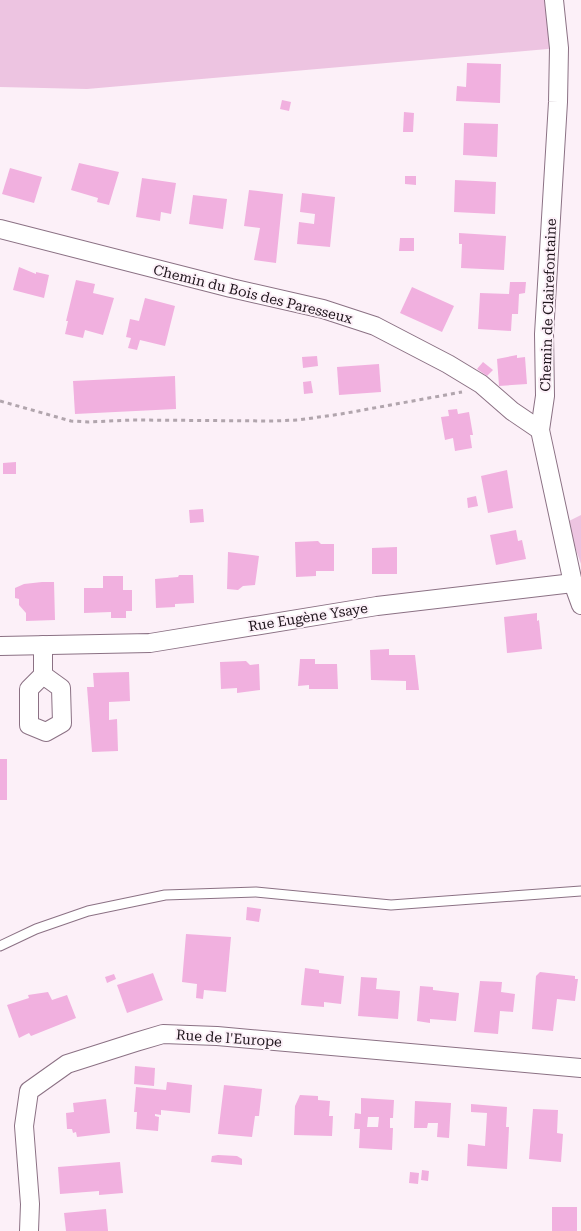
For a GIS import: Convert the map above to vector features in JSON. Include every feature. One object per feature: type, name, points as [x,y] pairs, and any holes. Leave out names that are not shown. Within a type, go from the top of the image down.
[{"type":"street","name":"Chemin de Clairefontaine","points":[[554,0],[559,48],[558,102],[544,334],[545,396],[540,430],[573,583],[581,605]]},
{"type":"street","name":"Chemin du Bois des Paresseux","points":[[0,229],[221,286],[323,309],[375,326],[448,364],[481,384],[512,411],[540,430]]},
{"type":"street","name":"Rue Eugène Ysaye","points":[[0,646],[150,643],[377,606],[573,583]]},
{"type":"street","points":[[43,645],[44,675]]},
{"type":"street","name":"Rue de l'Europe","points":[[29,1231],[30,1204],[24,1126],[29,1091],[67,1064],[163,1034],[217,1036],[581,1068]]},
{"type":"lane","points":[[0,946],[36,929],[88,911],[164,895],[256,892],[391,905],[581,891]]},
{"type":"path","points":[[0,400],[71,421],[298,420],[458,394],[481,384]]},
{"type":"shaded area","points":[[0,0],[554,0],[559,48],[87,89],[0,87]]},
{"type":"shaded area","points":[[581,515],[581,564],[570,533],[569,521]]},
{"type":"building","points":[[467,63],[501,64],[500,103],[456,101],[457,86],[466,87]]},
{"type":"building","points":[[282,100],[291,102],[289,111],[280,109]]},
{"type":"building","points":[[404,112],[414,113],[413,132],[403,132]]},
{"type":"building","points":[[464,123],[498,124],[497,157],[463,155]]},
{"type":"building","points":[[79,163],[119,172],[109,205],[97,202],[98,198],[71,190]]},
{"type":"building","points":[[10,168],[42,177],[34,203],[2,194]]},
{"type":"building","points":[[405,176],[416,176],[416,185],[405,184]]},
{"type":"building","points":[[142,178],[176,183],[171,214],[161,212],[160,221],[136,217]]},
{"type":"building","points":[[455,180],[496,182],[495,214],[454,212]]},
{"type":"building","points":[[249,190],[283,194],[276,263],[254,260],[260,228],[244,226]]},
{"type":"building","points":[[302,193],[335,197],[330,247],[297,244],[299,222],[314,224],[315,214],[300,212]]},
{"type":"building","points":[[193,195],[227,199],[223,229],[189,224]]},
{"type":"building","points":[[459,233],[506,236],[504,270],[461,268],[462,244],[459,244]]},
{"type":"building","points":[[400,238],[414,238],[414,251],[399,251]]},
{"type":"building","points":[[19,267],[36,274],[36,272],[49,275],[44,298],[13,290]]},
{"type":"building","points":[[76,280],[95,284],[93,293],[114,298],[103,335],[85,330],[83,338],[65,334],[68,321],[66,321]]},
{"type":"building","points":[[510,282],[526,282],[525,293],[519,294],[518,314],[512,314],[511,331],[478,329],[480,293],[509,294]]},
{"type":"building","points":[[412,287],[454,306],[442,332],[400,313]]},
{"type":"building","points":[[145,298],[175,306],[165,346],[140,340],[137,350],[128,348],[131,338],[126,337],[130,319],[139,321]]},
{"type":"building","points":[[517,355],[517,358],[525,357],[527,384],[499,386],[497,359]]},
{"type":"building","points":[[317,356],[318,366],[303,368],[302,357]]},
{"type":"building","points":[[483,362],[493,370],[487,376],[477,369]]},
{"type":"building","points":[[379,364],[381,392],[339,395],[337,367]]},
{"type":"building","points":[[175,376],[176,409],[75,414],[73,381]]},
{"type":"building","points":[[311,381],[313,393],[304,394],[303,382]]},
{"type":"building","points":[[457,409],[458,414],[469,412],[473,435],[470,435],[472,448],[455,451],[453,438],[445,440],[441,417],[449,416],[448,410]]},
{"type":"building","points":[[16,462],[16,474],[3,474],[3,463]]},
{"type":"building","points":[[507,470],[513,508],[488,513],[481,476]]},
{"type":"building","points":[[476,496],[478,506],[468,508],[467,498]]},
{"type":"building","points":[[203,509],[204,522],[190,523],[189,510]]},
{"type":"building","points":[[516,530],[518,541],[522,540],[526,559],[496,565],[490,535]]},
{"type":"building","points":[[318,541],[321,544],[334,544],[334,571],[316,571],[316,576],[296,577],[295,542]]},
{"type":"building","points":[[397,547],[397,574],[372,574],[372,548]]},
{"type":"building","points":[[228,552],[259,556],[255,585],[243,586],[238,590],[227,589]]},
{"type":"building","points":[[179,575],[193,575],[194,603],[156,608],[155,579],[178,577]]},
{"type":"building","points":[[103,576],[123,576],[123,590],[132,590],[132,611],[126,611],[126,618],[111,618],[111,612],[84,613],[84,588],[103,588]]},
{"type":"building","points":[[54,582],[55,620],[26,621],[26,613],[19,605],[19,599],[15,598],[15,588],[24,584]]},
{"type":"building","points":[[537,613],[542,649],[507,653],[504,617]]},
{"type":"building","points":[[389,649],[389,655],[415,655],[419,690],[406,690],[406,681],[371,680],[370,650]]},
{"type":"building","points":[[300,659],[315,659],[315,664],[337,664],[338,689],[309,689],[309,685],[298,686]]},
{"type":"building","points":[[246,661],[250,665],[259,664],[260,690],[237,693],[237,688],[221,689],[220,662]]},
{"type":"building","points":[[129,672],[130,701],[109,702],[109,720],[117,719],[118,751],[92,752],[87,687],[94,687],[93,673]]},
{"type":"building","points":[[0,759],[7,759],[7,800],[0,800]]},
{"type":"building","points":[[247,907],[261,909],[259,922],[246,920]]},
{"type":"building","points":[[186,934],[231,937],[226,992],[204,990],[203,999],[196,998],[197,984],[182,982]]},
{"type":"building","points":[[305,968],[319,970],[319,973],[344,976],[341,1004],[324,1002],[324,1007],[301,1005]]},
{"type":"building","points":[[540,972],[575,976],[575,979],[578,979],[575,1001],[557,999],[553,1031],[532,1029],[536,976]]},
{"type":"building","points":[[153,973],[163,1000],[127,1013],[117,985]]},
{"type":"building","points":[[114,974],[116,979],[107,983],[105,977]]},
{"type":"building","points":[[361,977],[377,978],[376,989],[400,991],[398,1019],[358,1016]]},
{"type":"building","points":[[480,981],[502,982],[501,992],[515,994],[513,1012],[500,1011],[498,1034],[474,1032]]},
{"type":"building","points":[[420,986],[433,987],[433,990],[459,993],[456,1021],[430,1019],[430,1023],[417,1021]]},
{"type":"building","points":[[48,992],[52,1000],[67,995],[76,1018],[31,1036],[29,1033],[19,1038],[7,1005],[29,998],[28,995]]},
{"type":"building","points":[[135,1066],[155,1068],[154,1086],[134,1084]]},
{"type":"building","points":[[167,1082],[192,1085],[190,1113],[161,1110],[161,1115],[155,1114],[155,1116],[159,1117],[158,1131],[136,1129],[137,1112],[134,1112],[136,1087],[166,1090]]},
{"type":"building","points":[[224,1085],[262,1089],[259,1116],[255,1116],[252,1137],[218,1134]]},
{"type":"building","points":[[300,1095],[318,1096],[318,1100],[330,1101],[329,1116],[333,1116],[332,1136],[294,1135],[295,1106]]},
{"type":"building","points":[[361,1098],[394,1100],[393,1118],[390,1118],[390,1128],[393,1128],[392,1150],[359,1148],[360,1129],[354,1129],[355,1113],[361,1114]],"holes":[[[368,1117],[379,1117],[378,1127],[367,1127]]]},
{"type":"building","points":[[106,1099],[110,1133],[77,1137],[76,1132],[73,1133],[72,1129],[67,1129],[66,1113],[74,1112],[73,1103]]},
{"type":"building","points":[[415,1101],[451,1103],[449,1138],[437,1137],[438,1123],[428,1123],[427,1128],[414,1128]]},
{"type":"building","points":[[471,1104],[507,1107],[506,1127],[509,1127],[507,1169],[467,1166],[468,1144],[485,1146],[487,1113],[471,1112]]},
{"type":"building","points":[[533,1109],[558,1110],[557,1133],[563,1134],[561,1162],[529,1159]]},
{"type":"building","points":[[212,1156],[237,1156],[242,1159],[242,1165],[211,1162]]},
{"type":"building","points":[[120,1162],[123,1193],[99,1195],[99,1191],[60,1194],[58,1167]]},
{"type":"building","points":[[422,1170],[429,1171],[428,1181],[421,1180]]},
{"type":"building","points":[[410,1172],[419,1173],[418,1184],[409,1183]]},
{"type":"building","points":[[552,1207],[577,1207],[577,1231],[552,1231]]},
{"type":"building","points":[[106,1209],[108,1231],[66,1231],[64,1213]]}]
